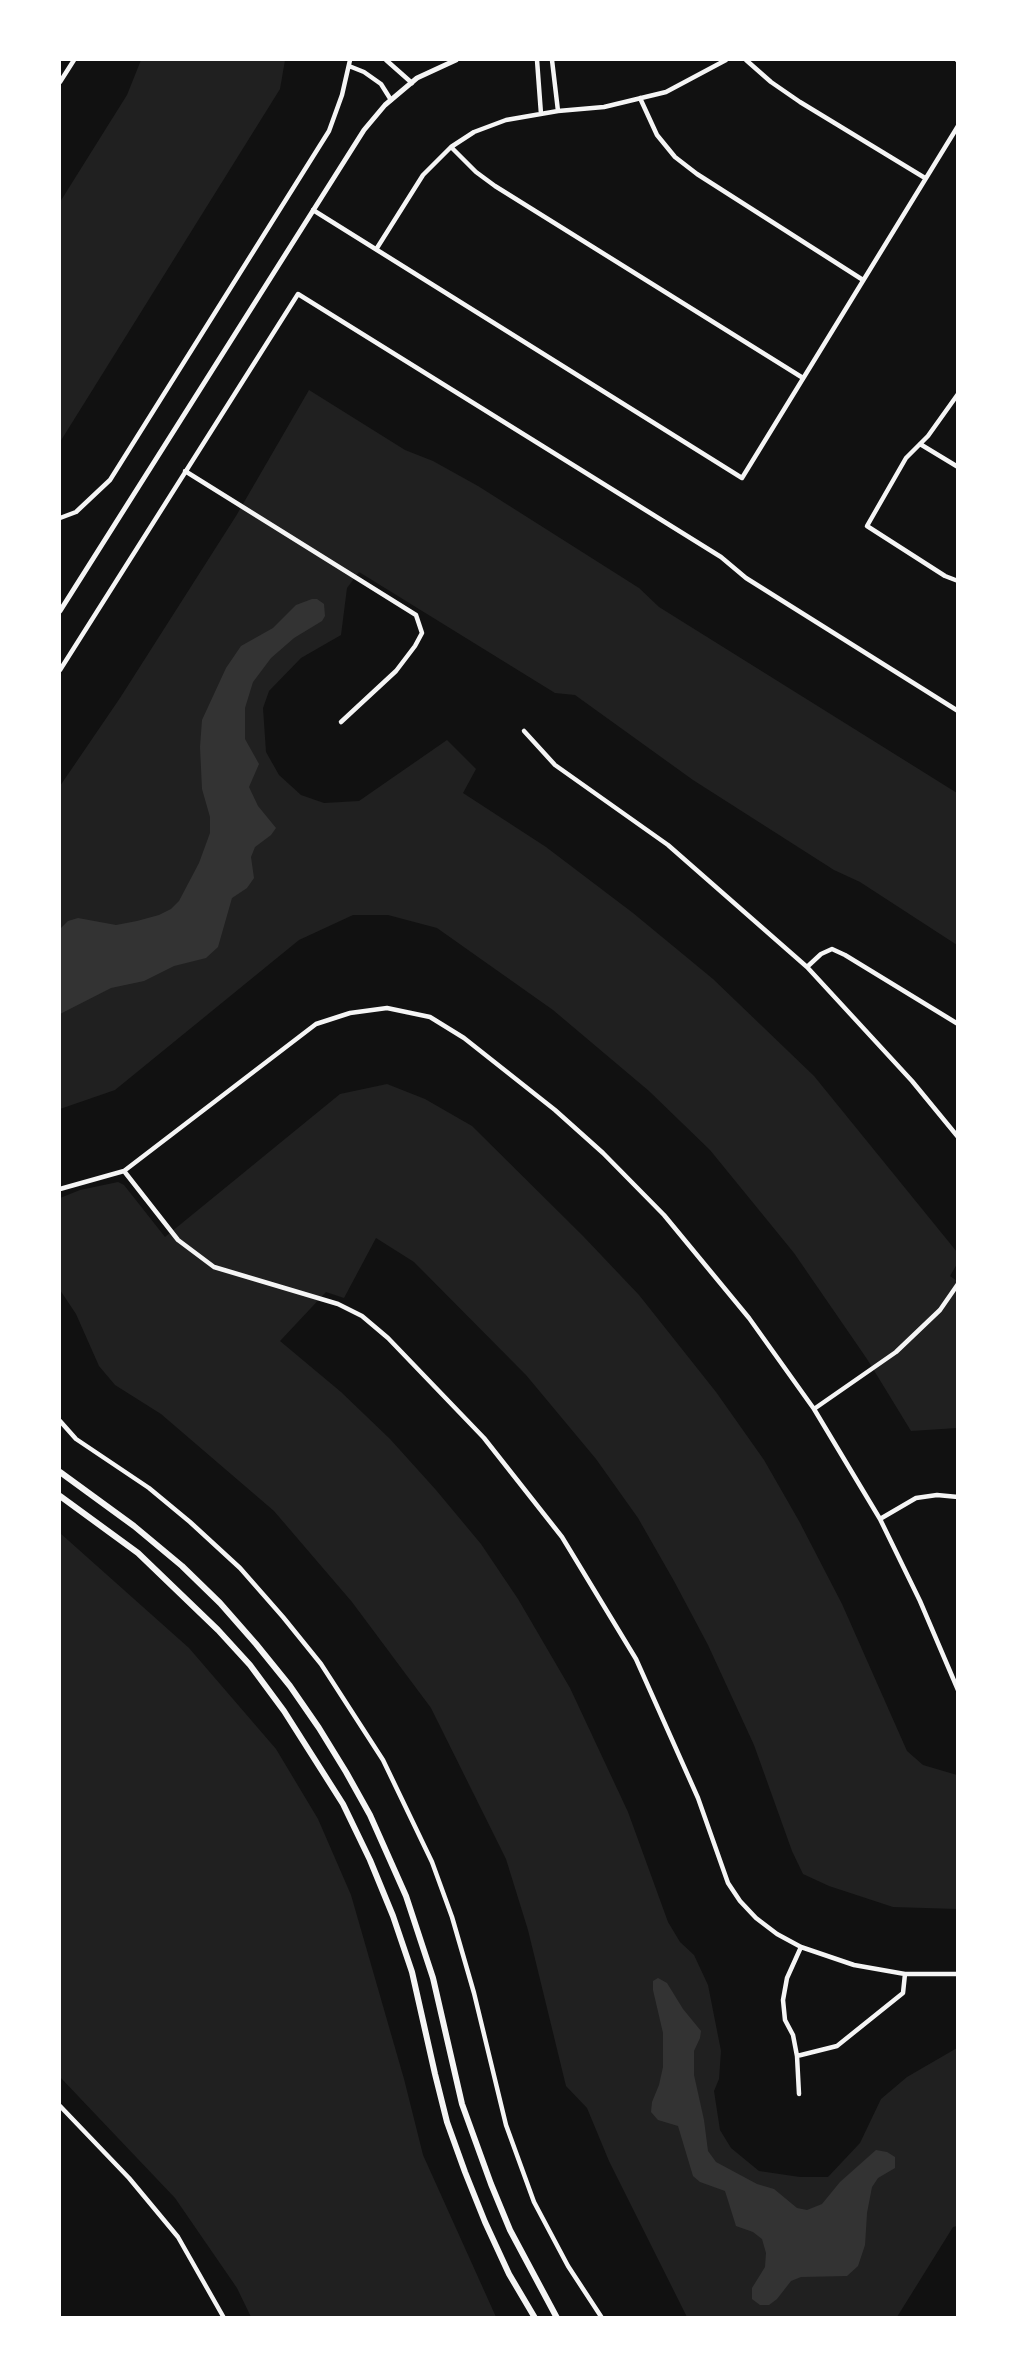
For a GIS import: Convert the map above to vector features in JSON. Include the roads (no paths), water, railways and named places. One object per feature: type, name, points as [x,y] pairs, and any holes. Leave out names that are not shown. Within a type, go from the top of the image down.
[{"type":"main road","points":[[60,1472],[134,1526],[182,1566],[220,1604],[257,1644],[290,1686],[320,1728],[346,1772],[370,1815],[406,1895],[433,1978],[462,2104],[491,2184],[510,2230],[557,2318]]},
{"type":"main road","points":[[60,1496],[138,1553],[218,1629],[250,1665],[284,1711],[343,1804],[370,1860],[408,1961],[444,2110],[465,2172],[509,2274],[535,2318]]},
{"type":"street","points":[[60,82],[74,60]]},
{"type":"street","points":[[386,60],[412,83]]},
{"type":"street","points":[[60,611],[364,130],[391,100],[412,83],[456,60]]},
{"type":"street","points":[[537,60],[541,114]]},
{"type":"street","points":[[552,60],[558,111]]},
{"type":"street","points":[[377,248],[423,175],[451,146],[474,132],[506,120],[604,107],[666,92],[726,60]]},
{"type":"street","points":[[746,60],[800,102],[925,178]]},
{"type":"street","points":[[60,519],[76,512],[110,481],[329,131],[342,95],[349,63],[380,84],[391,100]]},
{"type":"street","points":[[640,98],[657,135],[686,165],[863,280]]},
{"type":"street","points":[[313,210],[742,478],[957,126]]},
{"type":"street","points":[[451,146],[476,172],[495,186],[803,378]]},
{"type":"street","points":[[60,670],[298,294],[721,557],[746,578],[957,711]]},
{"type":"street","points":[[957,394],[940,421],[906,458],[867,526],[957,581]]},
{"type":"street","points":[[920,444],[957,467]]},
{"type":"street","points":[[185,471],[416,615],[422,633],[415,646],[396,671],[341,722]]},
{"type":"street","points":[[524,731],[555,765],[668,845],[807,967],[912,1080],[957,1137]]},
{"type":"street","points":[[807,967],[821,954],[832,949],[957,1024]]},
{"type":"street","points":[[60,1189],[124,1171],[316,1024],[350,1013],[387,1008],[430,1017],[464,1038],[546,1102],[603,1153],[664,1215],[749,1318],[814,1409],[880,1518],[920,1601],[957,1690]]},
{"type":"street","points":[[124,1171],[178,1240],[214,1267],[338,1304],[362,1316],[388,1338],[484,1438],[562,1537],[636,1659],[698,1798],[728,1883],[756,1918],[801,1947],[854,1965],[905,1974],[957,1974]]},
{"type":"street","points":[[814,1409],[897,1352],[940,1310],[957,1284]]},
{"type":"street","points":[[60,1421],[76,1438],[149,1488],[180,1513],[240,1568],[321,1664],[377,1749],[432,1862],[452,1917],[474,1993],[506,2125],[534,2202],[568,2266],[602,2318]]},
{"type":"street","points":[[880,1518],[916,1499],[937,1495],[957,1497]]},
{"type":"street","points":[[799,2094],[797,2056],[793,2035],[785,2020],[783,2000],[787,1978],[801,1947]]},
{"type":"street","points":[[797,2056],[837,2046],[904,1993],[905,1974]]},
{"type":"street","points":[[60,2106],[129,2178],[178,2237],[224,2318]]}]
